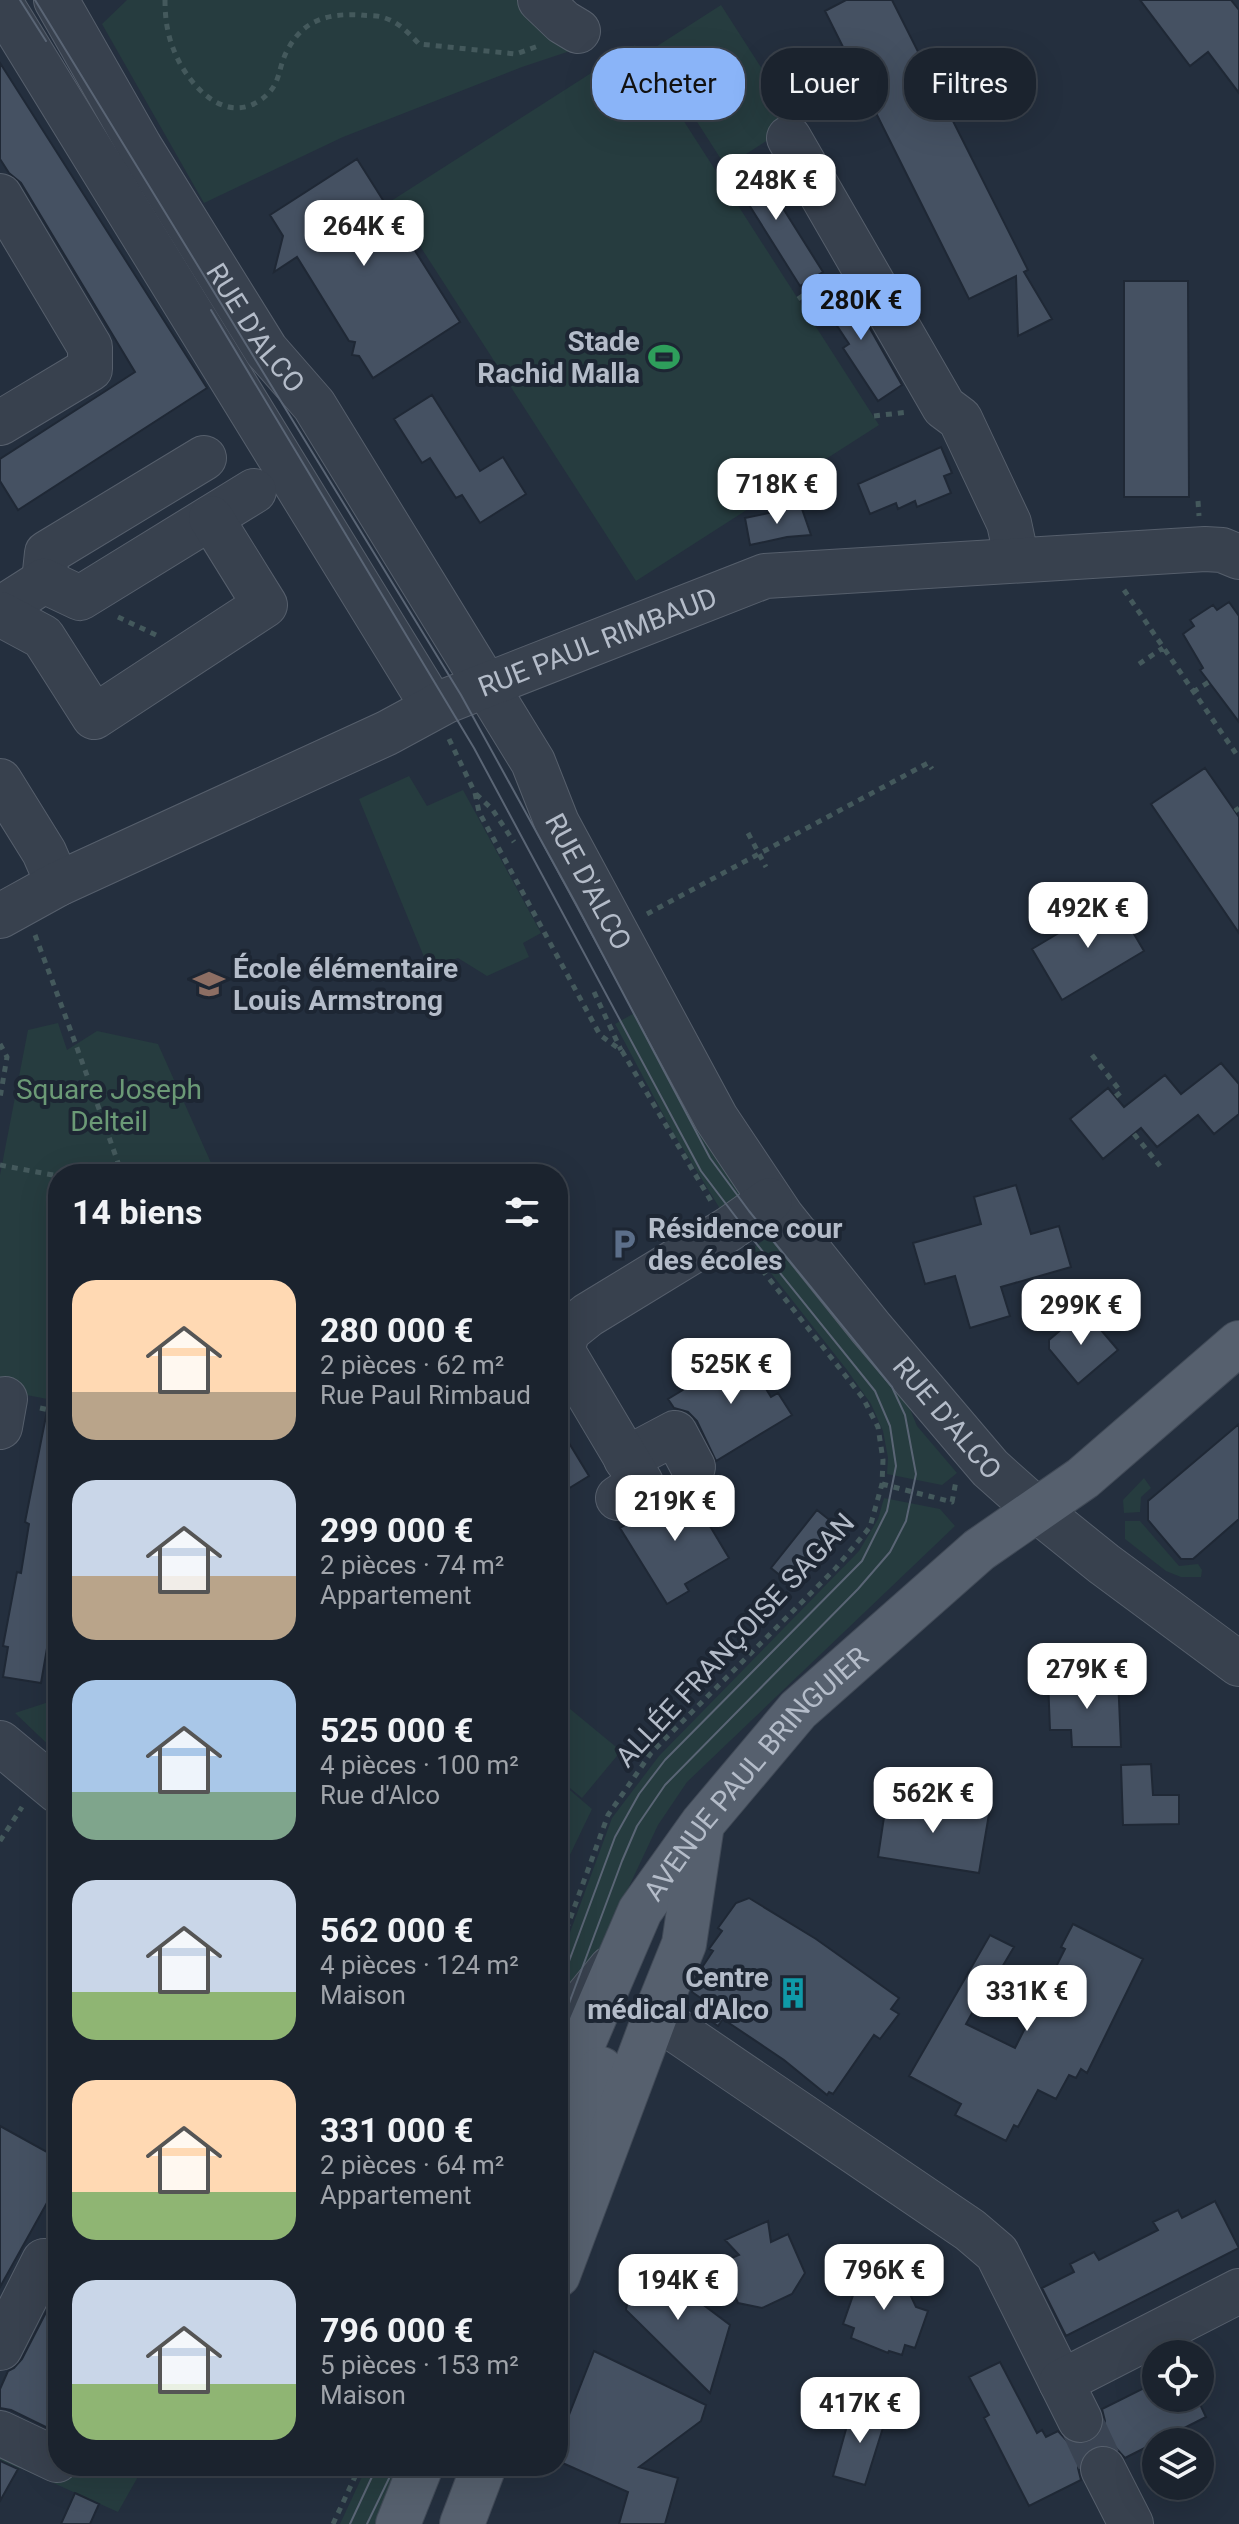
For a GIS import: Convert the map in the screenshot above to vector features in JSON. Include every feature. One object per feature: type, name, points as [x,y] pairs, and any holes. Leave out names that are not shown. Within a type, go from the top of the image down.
[{"type":"main road","name":"AVENUE PAUL BRINGUIER","points":[[568,2151],[632,1958],[640,1911],[674,1887],[702,1824],[798,1710],[979,1550],[1083,1478],[1239,1343]]},
{"type":"main road","points":[[568,2248],[684,1944],[674,1887]]},
{"type":"main road","name":"AVENUE PAUL BRINGUIER","points":[[568,2083],[632,1958]]},
{"type":"main road","points":[[398,2524],[417,2476]]},
{"type":"main road","points":[[428,2524],[446,2476]]},
{"type":"main road","points":[[462,2524],[480,2476]]},
{"type":"street","name":"RUE D'ALCO","points":[[56,0],[140,147],[266,350],[314,405],[533,762],[557,823],[716,1118],[770,1200],[871,1328],[979,1455],[1037,1510],[1104,1564],[1239,1664]]},
{"type":"street","name":"RUE D'ALCO","points":[[3,15],[433,707]]},
{"type":"street","points":[[789,138],[944,407],[960,419],[1009,523],[1017,560]]},
{"type":"street","points":[[0,196],[90,347],[90,369],[0,423]]},
{"type":"street","points":[[62,590],[47,553],[204,458]]},
{"type":"street","points":[[0,612],[62,590],[211,518],[254,491]]},
{"type":"street","points":[[0,612],[43,637],[94,717],[265,605],[211,518]]},
{"type":"street","name":"RUE PAUL RIMBAUD","points":[[27,901],[485,684],[537,667],[765,576],[1205,549],[1222,550],[1239,557]]},
{"type":"street","points":[[0,781],[44,852],[27,901]]},
{"type":"street","points":[[568,1329],[770,1200]]},
{"type":"street","points":[[568,1363],[622,1478],[675,1433],[693,1467]]},
{"type":"street","points":[[0,1743],[48,1783]]},
{"type":"street","points":[[568,2017],[632,1958]]},
{"type":"street","points":[[655,2016],[970,2230],[997,2253],[1080,2420]]},
{"type":"street","points":[[0,2348],[44,2261]]},
{"type":"street","points":[[1061,2382],[1239,2291]]},
{"type":"street","points":[[0,2433],[48,2456]]},
{"type":"street","points":[[1103,2469],[1131,2524]]},
{"type":"path","points":[[165,0],[173,50],[185,71],[219,106],[239,110],[257,102],[274,89],[287,50],[302,31],[320,18],[337,14],[383,17],[405,29],[419,44],[516,54],[545,43],[563,19]]},
{"type":"path","points":[[1116,578],[1239,758]]},
{"type":"path","points":[[62,590],[193,652]]},
{"type":"path","points":[[1139,664],[1163,648]]},
{"type":"path","points":[[1193,692],[1209,682]]},
{"type":"path","points":[[433,707],[475,793],[479,812],[600,1035],[622,1051]]},
{"type":"path","points":[[639,918],[928,763],[932,769]]},
{"type":"path","points":[[475,793],[492,809],[514,842]]},
{"type":"path","points":[[748,833],[766,867]]},
{"type":"path","points":[[27,901],[47,973],[72,1031],[119,1164]]},
{"type":"path","points":[[594,992],[622,1051]]},
{"type":"path","points":[[0,1044],[7,1057],[0,1098]]},
{"type":"path","name":"ALLÉE FRANÇOISE SAGAN","points":[[568,1925],[608,1815],[651,1753],[835,1569],[870,1527],[882,1484],[883,1460],[878,1427],[863,1398],[729,1229],[693,1175],[622,1051]]},
{"type":"path","points":[[1092,1055],[1121,1092],[1115,1097]]},
{"type":"path","points":[[1134,1134],[1160,1166]]},
{"type":"path","points":[[0,1165],[48,1174]]},
{"type":"path","points":[[333,2524],[355,2476]]},
{"type":"green space","points":[[127,0],[522,0],[570,51],[343,137],[204,203],[102,24]]},
{"type":"green space","points":[[721,5],[761,67],[761,120],[796,122],[726,167],[696,120],[745,120],[745,48],[654,48]]},
{"type":"green space","name":"Stade Rachid Malla","points":[[592,72],[592,120],[683,120],[879,425],[636,581],[391,201]]},
{"type":"green space","points":[[409,776],[427,806],[463,790],[541,933],[523,943],[529,957],[487,976],[458,958],[429,969],[359,799]]},
{"type":"green space","points":[[638,1011],[747,1195],[722,1212],[671,1129],[615,1024]]},
{"type":"green space","name":"Square Joseph Delteil","points":[[58,1023],[67,1050],[97,1031],[158,1044],[212,1164],[48,1164],[48,1399],[0,1390],[0,1175],[28,1030]]},
{"type":"green space","points":[[774,1232],[903,1392],[917,1426],[957,1473],[942,1485],[887,1474],[888,1458],[883,1431],[871,1404],[752,1249]]},
{"type":"green space","points":[[1144,1478],[1151,1488],[1141,1497],[1140,1512],[1124,1513],[1123,1500]]},
{"type":"green space","points":[[884,1498],[940,1509],[955,1526],[687,1782],[658,1825],[584,1982],[568,1995],[568,1938],[612,1818],[659,1756],[859,1551],[878,1519]]},
{"type":"green space","points":[[1125,1521],[1140,1521],[1179,1566],[1198,1564],[1202,1570],[1201,1577],[1181,1577],[1166,1571],[1125,1539]]},
{"type":"green space","points":[[48,1702],[48,1744],[15,1713]]},
{"type":"green space","points":[[568,1707],[621,1751],[582,1798],[568,1786]]},
{"type":"green space","points":[[568,1789],[592,1809],[568,1859]]},
{"type":"green space","points":[[0,2444],[48,2460],[48,2476],[138,2476],[118,2512],[20,2468],[15,2475],[0,2468]]},
{"type":"green space","points":[[362,2476],[407,2476],[389,2524],[340,2524]]},
{"type":"building","points":[[846,0],[892,0],[916,48],[904,48],[904,120],[952,120],[1028,270],[1024,272],[1052,319],[1018,336],[1016,276],[969,299],[880,120],[888,120],[888,48],[844,48],[825,11]]},
{"type":"building","points":[[1140,0],[1231,0],[1239,10],[1239,93],[1208,52],[1190,66]]},
{"type":"building","points":[[0,63],[207,388],[18,510],[0,481],[0,459],[135,372],[21,183],[9,173],[0,159]]},
{"type":"building","points":[[357,159],[460,322],[373,378],[359,356],[352,355],[355,342],[349,341],[297,257],[274,272],[283,236],[270,215]]},
{"type":"building","points":[[752,159],[823,272],[800,286],[729,173]]},
{"type":"building","points":[[843,281],[902,385],[878,401],[843,348],[849,344],[818,297]]},
{"type":"building","points":[[1124,281],[1188,281],[1189,497],[1124,497]]},
{"type":"building","points":[[432,395],[480,471],[503,457],[526,494],[480,523],[462,495],[456,498],[430,458],[422,463],[394,419]]},
{"type":"building","points":[[941,447],[952,473],[944,476],[951,493],[917,507],[915,501],[898,509],[896,503],[870,514],[858,484]]},
{"type":"building","points":[[801,506],[811,535],[750,545],[745,518]]},
{"type":"building","points":[[1229,602],[1239,616],[1239,722],[1200,670],[1203,668],[1183,634],[1194,626],[1190,620],[1213,605],[1217,610]]},
{"type":"building","points":[[1205,768],[1239,817],[1239,933],[1151,804]]},
{"type":"building","points":[[1114,900],[1144,951],[1062,1000],[1032,949]]},
{"type":"building","points":[[1221,1063],[1239,1084],[1239,1114],[1214,1134],[1198,1115],[1157,1147],[1141,1128],[1103,1159],[1070,1119],[1108,1088],[1124,1107],[1165,1075],[1181,1094]]},
{"type":"building","points":[[1016,1185],[1031,1234],[1059,1226],[1071,1267],[1001,1287],[1010,1316],[970,1328],[955,1276],[925,1284],[913,1243],[981,1224],[974,1197]]},
{"type":"building","points":[[1084,1310],[1118,1350],[1078,1384],[1049,1349],[1049,1340]]},
{"type":"building","points":[[744,1353],[771,1397],[778,1393],[792,1415],[716,1461],[697,1421],[688,1412],[674,1408],[668,1399]]},
{"type":"building","points":[[48,1411],[48,1643],[41,1683],[3,1677],[8,1647],[3,1646],[17,1572],[21,1573],[29,1524],[25,1522]]},
{"type":"building","points":[[1239,1424],[1239,1519],[1193,1559],[1181,1559],[1148,1520],[1148,1501]]},
{"type":"building","points":[[568,1441],[589,1476],[568,1489]]},
{"type":"building","points":[[677,1485],[689,1491],[729,1558],[685,1584],[689,1591],[667,1604],[620,1528],[665,1502],[664,1493]]},
{"type":"building","points":[[817,1510],[842,1530],[813,1567],[809,1563],[792,1585],[771,1568]]},
{"type":"building","points":[[1118,1677],[1121,1747],[1072,1747],[1071,1730],[1050,1730],[1048,1680]]},
{"type":"building","points":[[1151,1764],[1153,1795],[1179,1795],[1179,1824],[1123,1825],[1121,1765]]},
{"type":"building","points":[[887,1797],[989,1814],[979,1873],[878,1857]]},
{"type":"building","name":"Centre médical d'Alco","points":[[749,1898],[816,1939],[899,1998],[891,2009],[899,2014],[880,2039],[874,2035],[833,2094],[829,2092],[827,2095],[784,2060],[723,2019],[718,2026],[698,2012],[705,2001],[692,1992],[701,1969],[713,1951],[709,1949],[722,1931],[718,1928],[736,1903]]},
{"type":"building","points":[[1073,1924],[1143,1959],[1087,2073],[1081,2069],[1076,2078],[1069,2075],[1056,2099],[1038,2090],[1018,2127],[1014,2125],[1006,2141],[955,2115],[961,2104],[909,2076],[990,1935],[1014,1947],[995,1979],[992,1977],[966,2024],[1015,2048],[1065,1949],[1061,1947]]},
{"type":"building","points":[[0,2126],[48,2152],[48,2201],[0,2287]]},
{"type":"building","points":[[1215,2201],[1239,2248],[1066,2336],[1042,2288],[1074,2272],[1070,2264],[1094,2252],[1099,2260],[1158,2230],[1153,2222],[1178,2210],[1182,2218]]},
{"type":"building","points":[[768,2221],[771,2242],[788,2234],[805,2273],[792,2294],[762,2308],[738,2303],[720,2263],[739,2255],[725,2240]]},
{"type":"building","points":[[636,2254],[730,2325],[710,2393],[626,2310]]},
{"type":"building","points":[[866,2258],[890,2266],[885,2282],[908,2290],[916,2307],[928,2311],[915,2348],[905,2345],[902,2355],[888,2353],[851,2338],[854,2328],[843,2324]]},
{"type":"building","points":[[48,2308],[48,2428],[11,2410],[0,2408],[0,2389],[8,2371],[22,2359]]},
{"type":"building","points":[[594,2351],[706,2405],[701,2421],[639,2467],[678,2478],[665,2524],[619,2524],[628,2492],[568,2465],[568,2417]]},
{"type":"building","points":[[1000,2362],[1037,2433],[1042,2430],[1046,2437],[1058,2431],[1067,2441],[1079,2445],[1090,2443],[1101,2433],[1105,2421],[1102,2409],[1142,2389],[1142,2412],[1204,2412],[1206,2417],[1184,2428],[1142,2428],[1142,2449],[1125,2458],[1116,2448],[1105,2444],[1092,2446],[1082,2456],[1078,2468],[1081,2480],[1029,2506],[984,2418],[989,2415],[969,2377]]},
{"type":"building","points":[[853,2404],[887,2415],[865,2485],[833,2476]]},
{"type":"building","points":[[0,2461],[18,2469],[0,2501]]},
{"type":"building","points":[[75,2493],[99,2504],[90,2524],[61,2524]]},
{"type":"tunnel","points":[[1080,2420],[1103,2469]]},
{"type":"tram line","points":[[20,0],[46,41]]},
{"type":"tram line","points":[[35,0],[461,695],[710,1158],[749,1211],[892,1387],[905,1415],[916,1474],[906,1521],[890,1552],[858,1589],[665,1785],[637,1826],[568,2006]]},
{"type":"tram line","points":[[211,310],[474,748],[701,1171],[875,1391],[890,1426],[896,1466],[887,1511],[862,1561],[665,1760],[639,1794],[615,1837],[568,1964]]},
{"type":"tram line","points":[[350,2524],[372,2476]]},
{"type":"tram line","points":[[367,2524],[390,2476]]},
{"type":"place","name":"Stade Rachid Malla","points":[[664,357]]},
{"type":"place","name":"École élémentaire Louis Armstrong","points":[[209,984]]},
{"type":"place","name":"Résidence cour des écoles","points":[[624,1244]]},
{"type":"place","name":"Centre médical d'Alco","points":[[793,1993]]}]
